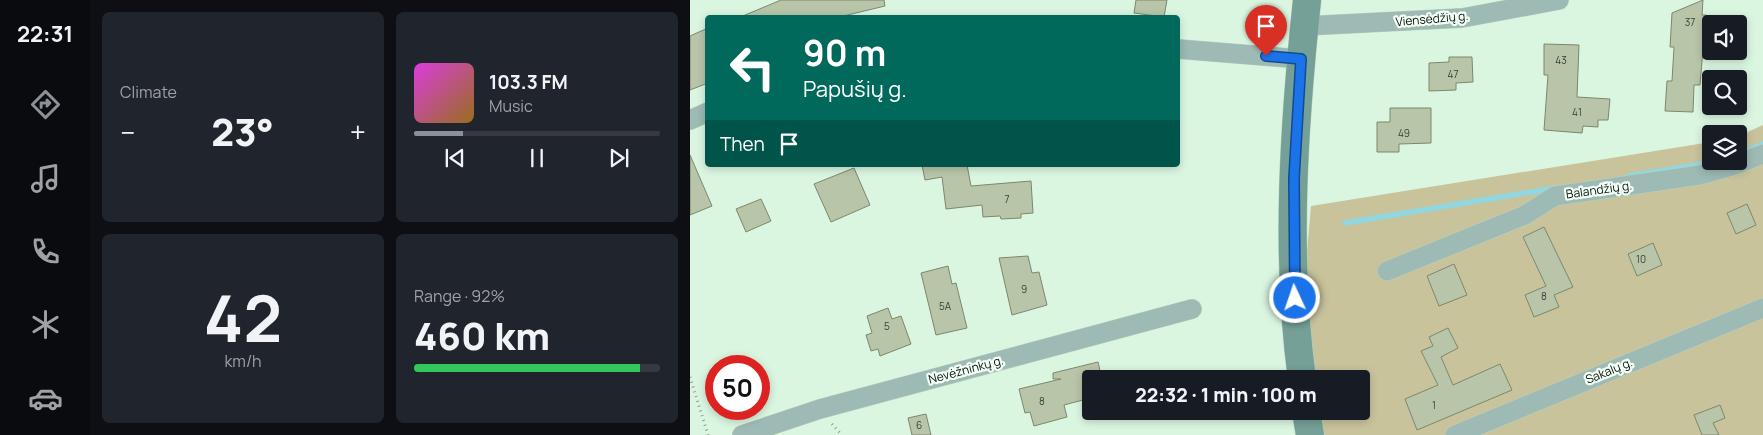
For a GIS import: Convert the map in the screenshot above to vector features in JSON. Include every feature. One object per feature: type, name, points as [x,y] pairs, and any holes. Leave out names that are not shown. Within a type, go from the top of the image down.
[{"type":"main road","points":[[1301,370],[1294,282],[1294,178],[1301,59],[1306,13]]},
{"type":"main road","points":[[1308,420],[1310,435]]},
{"type":"street","name":"Viensėdžių g.","points":[[1306,13],[1462,18],[1560,0]]},
{"type":"street","points":[[1180,49],[1301,59]]},
{"type":"street","points":[[690,120],[705,113]]},
{"type":"street","name":"Balandžių g.","points":[[1387,271],[1525,215],[1555,196],[1700,175],[1732,166],[1763,154]]},
{"type":"street","name":"Sakalų g.","points":[[1455,435],[1763,308]]},
{"type":"street","name":"Nevėžninkų g.","points":[[742,435],[820,410],[1192,309]]},
{"type":"path","points":[[690,377],[708,435]]},
{"type":"shaded area","points":[[1763,125],[1763,435],[1321,435],[1319,420],[1370,420],[1370,370],[1313,370],[1305,274],[1311,206],[1702,143],[1702,170],[1747,170],[1747,132]]},
{"type":"building","points":[[781,0],[884,0],[885,6],[848,15],[745,15]]},
{"type":"building","points":[[1136,0],[1167,0],[1164,15],[1134,13]]},
{"type":"building","points":[[1703,0],[1700,85],[1694,85],[1693,112],[1665,111],[1667,81],[1672,81],[1674,47],[1670,47],[1672,13]]},
{"type":"building","points":[[705,29],[705,84],[690,90],[690,36]]},
{"type":"building","points":[[1544,44],[1579,45],[1577,97],[1610,99],[1608,120],[1598,120],[1598,127],[1583,126],[1582,133],[1544,130],[1548,75],[1544,75]]},
{"type":"building","points":[[1449,57],[1472,57],[1473,82],[1456,83],[1456,90],[1429,91],[1429,63],[1449,62]]},
{"type":"building","points":[[1390,108],[1431,108],[1431,143],[1399,144],[1399,152],[1377,152],[1377,122],[1390,122]]},
{"type":"building","points":[[690,155],[712,206],[690,215]]},
{"type":"building","points":[[922,167],[967,167],[971,186],[1031,181],[1033,213],[1021,214],[1021,218],[1001,219],[1000,216],[983,217],[982,205],[946,209],[942,177],[925,180]]},
{"type":"building","points":[[854,168],[870,205],[831,222],[814,184]]},
{"type":"building","points":[[761,199],[771,221],[746,232],[736,209]]},
{"type":"building","points":[[1747,204],[1756,225],[1736,234],[1727,213]]},
{"type":"building","points":[[1544,227],[1573,287],[1554,295],[1559,307],[1534,317],[1525,295],[1546,286],[1523,237]]},
{"type":"building","points":[[1653,243],[1662,265],[1637,276],[1628,254]]},
{"type":"building","points":[[1028,256],[1032,273],[1039,272],[1047,305],[1012,315],[999,258]]},
{"type":"building","points":[[1454,264],[1467,295],[1439,306],[1427,276]]},
{"type":"building","points":[[948,266],[952,284],[956,283],[967,328],[936,335],[921,273]]},
{"type":"building","points":[[888,308],[892,319],[901,316],[911,344],[880,356],[878,349],[871,351],[866,335],[872,333],[867,316]]},
{"type":"building","points":[[1448,328],[1458,348],[1441,357],[1453,385],[1500,364],[1512,390],[1417,430],[1405,399],[1438,385],[1421,351],[1433,346],[1429,337]]},
{"type":"building","points":[[1098,362],[1100,370],[1082,370],[1082,400],[1064,405],[1067,417],[1034,426],[1030,412],[1025,413],[1019,389],[1061,379],[1053,379],[1053,373]]},
{"type":"building","points":[[1720,405],[1725,418],[1713,423],[1719,435],[1702,435],[1694,415]]},
{"type":"building","points":[[926,414],[931,435],[912,435],[908,418]]},
{"type":"waterway","points":[[1747,150],[1763,144]]},
{"type":"waterway","points":[[1628,176],[1702,164]]},
{"type":"waterway","points":[[1345,223],[1555,188]]},
{"type":"route","points":[[1266,56],[1301,59],[1294,178],[1295,298]]}]
